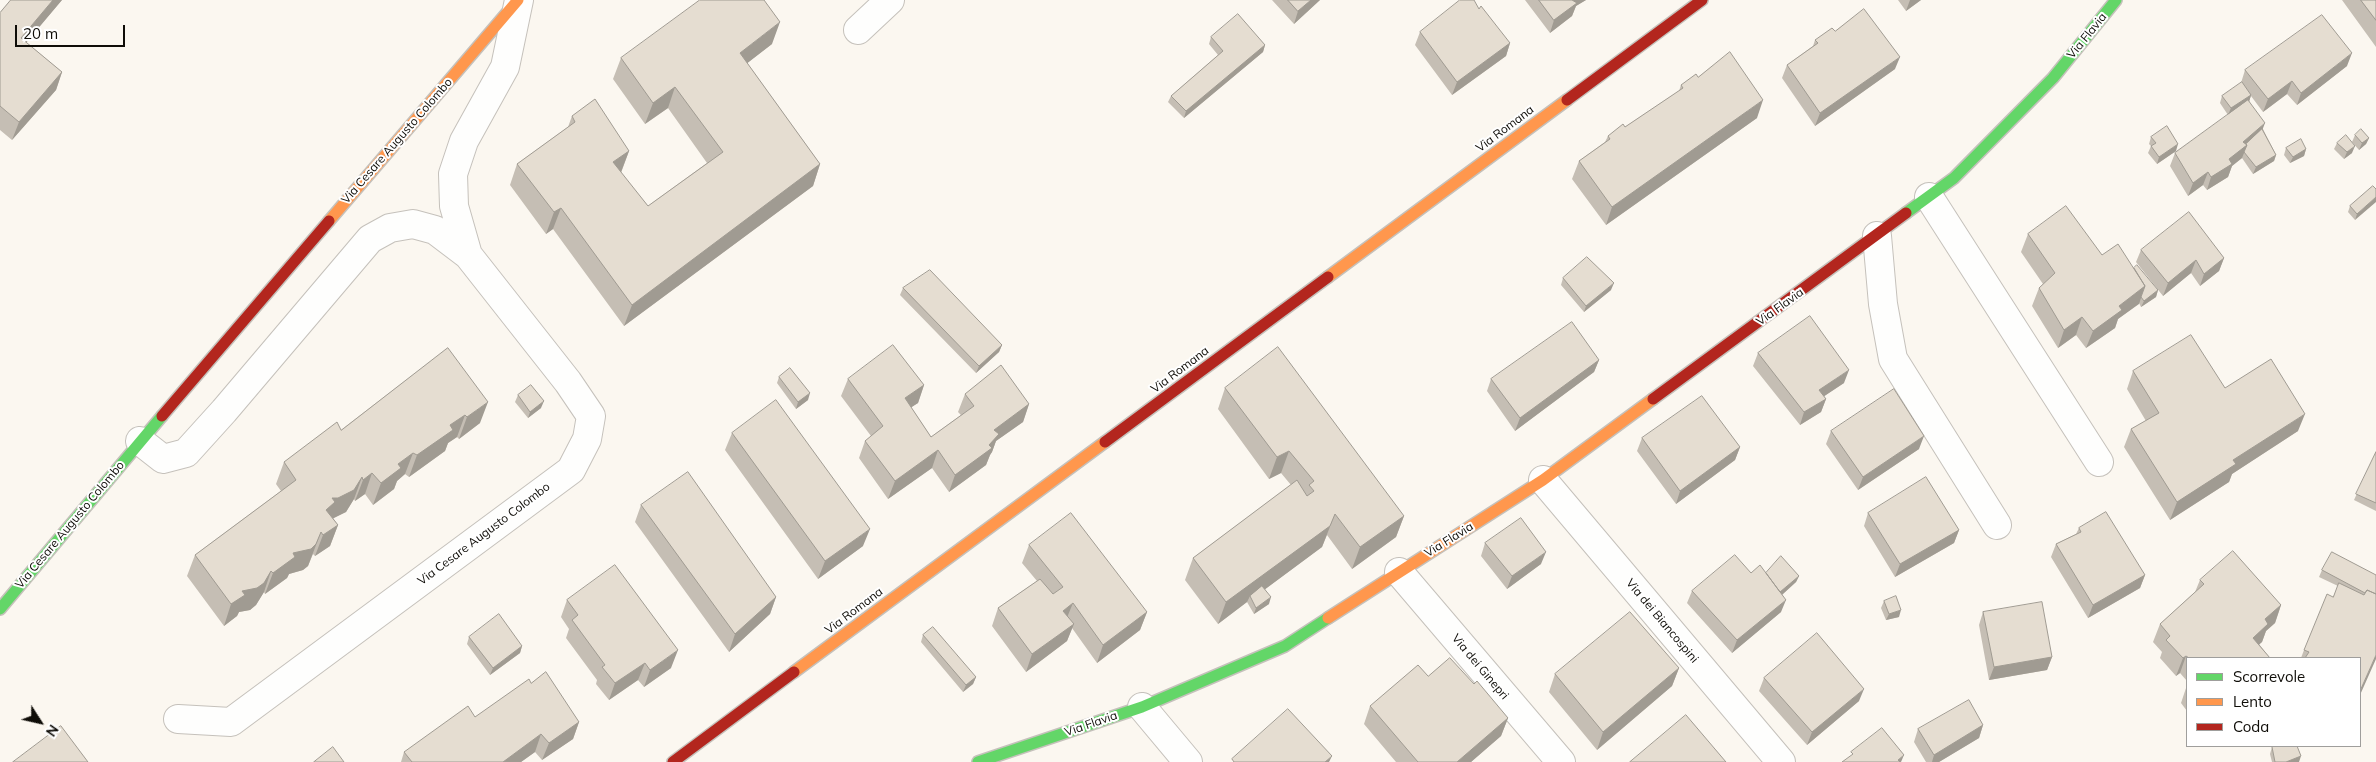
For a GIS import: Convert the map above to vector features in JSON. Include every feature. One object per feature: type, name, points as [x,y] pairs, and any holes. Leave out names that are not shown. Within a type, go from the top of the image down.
[{"type":"street","name":"Via Cesare Augusto Colombo","points":[[468,255],[454,206],[453,174],[464,141],[506,67],[518,0]]},
{"type":"street","name":"Via Cesare Augusto Colombo","points":[[0,609],[140,441],[518,0]]},
{"type":"street","points":[[858,30],[890,0]]},
{"type":"street","name":"Via Romana","points":[[673,762],[1702,0]]},
{"type":"street","name":"Via Flavia","points":[[978,762],[1142,707],[1285,646],[1543,480],[1954,178],[2053,78],[2116,0]]},
{"type":"street","points":[[1928,197],[2099,462]]},
{"type":"street","name":"Via Cesare Augusto Colombo","points":[[140,441],[163,459],[186,453],[370,239],[390,228],[413,224],[435,230],[468,255],[568,382],[591,416],[587,440],[571,470],[231,722],[178,719]]},
{"type":"street","points":[[1877,236],[1883,304],[1892,359],[1997,525]]},
{"type":"street","name":"Via dei Biancospini","points":[[1543,480],[1781,762]]},
{"type":"street","name":"Via dei Ginepri","points":[[1399,572],[1561,762]]},
{"type":"street","points":[[1142,707],[1188,762]]},
{"type":"building","points":[[11,0],[53,0],[21,38],[62,72],[19,122],[0,106],[0,13]]},
{"type":"building","points":[[700,0],[764,0],[780,22],[740,53],[820,164],[632,305],[561,208],[554,212],[517,164],[575,122],[572,116],[595,99],[629,151],[613,162],[648,206],[723,152],[675,87],[653,103],[621,58]]},
{"type":"building","points":[[1288,0],[1311,0],[1298,11]]},
{"type":"building","points":[[1460,0],[1474,0],[1479,9],[1481,6],[1510,43],[1457,82],[1420,32]]},
{"type":"building","points":[[1539,0],[1572,0],[1577,3],[1554,20]]},
{"type":"building","points":[[2361,0],[2376,0],[2376,20]]},
{"type":"building","points":[[1864,9],[1900,57],[1820,113],[1787,65],[1818,43],[1815,40],[1832,28],[1835,31]]},
{"type":"building","points":[[1238,14],[1265,45],[1186,111],[1171,96],[1223,51],[1211,37]]},
{"type":"building","points":[[2322,15],[2352,53],[2301,93],[2292,81],[2268,99],[2245,70]]},
{"type":"building","points":[[1730,52],[1763,100],[1612,207],[1579,161],[1610,139],[1608,136],[1623,124],[1625,127],[1683,88],[1681,85],[1696,74],[1698,77]]},
{"type":"building","points":[[2242,82],[2251,95],[2231,108],[2222,96]]},
{"type":"building","points":[[2248,100],[2265,123],[2243,142],[2247,145],[2229,159],[2232,164],[2211,177],[2208,172],[2193,183],[2175,153]]},
{"type":"building","points":[[2167,126],[2178,144],[2159,157],[2151,146],[2156,143],[2151,137]]},
{"type":"building","points":[[2262,129],[2276,155],[2256,167],[2244,152],[2246,144]]},
{"type":"building","points":[[2361,129],[2369,138],[2362,143],[2355,135]]},
{"type":"building","points":[[2346,135],[2355,146],[2347,152],[2337,143]]},
{"type":"building","points":[[2301,139],[2306,149],[2293,157],[2286,148]]},
{"type":"building","points":[[2373,186],[2376,189],[2376,197],[2357,214],[2350,206]]},
{"type":"building","points":[[2066,206],[2102,255],[2118,244],[2145,286],[2119,306],[2122,310],[2093,331],[2082,317],[2064,330],[2039,288],[2055,273],[2028,234]]},
{"type":"building","points":[[2189,212],[2224,258],[2204,274],[2196,260],[2168,283],[2141,250]]},
{"type":"building","points":[[1587,257],[1614,283],[1586,306],[1563,278]]},
{"type":"building","points":[[2137,265],[2158,290],[2144,301],[2141,297],[2145,286],[2134,268]]},
{"type":"building","points":[[930,270],[1002,345],[979,366],[903,288]]},
{"type":"building","points":[[1810,316],[1849,370],[1819,390],[1826,399],[1804,412],[1758,353]]},
{"type":"building","points":[[1572,322],[1599,360],[1520,418],[1491,379]]},
{"type":"building","points":[[2191,335],[2225,388],[2271,359],[2305,414],[2233,460],[2236,464],[2177,502],[2131,429],[2159,413],[2133,371]]},
{"type":"building","points":[[893,345],[924,385],[905,398],[931,437],[974,406],[965,394],[1001,365],[1029,404],[994,430],[999,434],[989,445],[992,448],[955,475],[938,450],[895,481],[865,441],[883,426],[848,379]]},
{"type":"building","points":[[1278,347],[1404,516],[1360,547],[1335,514],[1330,526],[1226,602],[1193,558],[1297,480],[1307,496],[1314,491],[1309,485],[1314,481],[1289,451],[1277,457],[1225,388]]},
{"type":"building","points":[[448,348],[488,402],[467,417],[465,415],[450,425],[453,430],[417,455],[413,453],[398,464],[401,468],[381,483],[372,473],[363,480],[362,477],[354,490],[338,498],[332,498],[335,502],[326,510],[338,525],[323,535],[321,532],[316,544],[311,549],[293,553],[295,557],[273,573],[271,571],[264,583],[257,588],[242,591],[245,595],[231,604],[195,555],[296,480],[284,462],[337,422],[341,430]]},
{"type":"building","points":[[790,368],[810,393],[798,402],[779,377]]},
{"type":"building","points":[[531,385],[544,401],[530,412],[518,395]]},
{"type":"building","points":[[1894,389],[1924,436],[1863,477],[1831,431]]},
{"type":"building","points":[[1702,396],[1740,447],[1680,491],[1642,438]]},
{"type":"building","points":[[776,400],[870,529],[825,561],[732,433]]},
{"type":"building","points":[[2376,452],[2376,503],[2356,494]]},
{"type":"building","points":[[688,472],[776,597],[735,634],[641,505]]},
{"type":"building","points":[[1926,477],[1959,530],[1900,564],[1868,513]]},
{"type":"building","points":[[2106,512],[2145,575],[2093,605],[2056,544],[2081,532],[2079,528]]},
{"type":"building","points":[[1071,513],[1147,612],[1103,645],[1073,603],[1063,611],[1074,624],[1032,654],[998,608],[1040,579],[1053,594],[1063,587],[1029,545]]},
{"type":"building","points":[[1521,518],[1546,552],[1512,576],[1485,543]]},
{"type":"building","points":[[2233,551],[2281,605],[2265,619],[2268,624],[2253,638],[2269,657],[2186,656],[2183,658],[2166,640],[2170,636],[2160,624],[2204,584],[2200,580]]},
{"type":"building","points":[[2332,552],[2376,575],[2376,594],[2367,590],[2365,593],[2322,570]]},
{"type":"building","points":[[1735,555],[1751,573],[1760,565],[1786,600],[1737,640],[1692,591]]},
{"type":"building","points":[[1781,556],[1799,576],[1780,592],[1766,573]]},
{"type":"building","points":[[615,565],[678,650],[650,670],[645,663],[615,683],[602,667],[605,665],[572,620],[578,615],[567,600]]},
{"type":"building","points":[[2339,583],[2364,595],[2367,590],[2376,594],[2376,655],[2361,689],[2361,657],[2306,657],[2309,652],[2304,650],[2327,594],[2333,597]]},
{"type":"building","points":[[1262,586],[1271,597],[1256,608],[1250,596]]},
{"type":"building","points":[[1896,596],[1901,610],[1889,614],[1884,601]]},
{"type":"building","points":[[2042,602],[2052,657],[1994,667],[1983,612]]},
{"type":"building","points":[[1630,612],[1679,668],[1603,732],[1555,674]]},
{"type":"building","points":[[499,614],[522,646],[493,668],[469,637]]},
{"type":"building","points":[[933,627],[976,677],[966,685],[923,635]]},
{"type":"building","points":[[1817,633],[1864,689],[1812,732],[1764,678]]},
{"type":"building","points":[[1450,658],[1474,684],[1477,681],[1508,718],[1457,762],[1418,762],[1370,706],[1418,665],[1428,676]]},
{"type":"building","points":[[546,672],[579,722],[549,743],[541,734],[503,762],[412,762],[404,752],[468,706],[475,717],[529,679],[531,683]]},
{"type":"building","points":[[1969,700],[1983,725],[1934,755],[1918,729]]},
{"type":"building","points":[[1288,709],[1332,756],[1325,762],[1234,762],[1232,759]]},
{"type":"building","points":[[1686,715],[1726,762],[1630,762]]},
{"type":"building","points":[[61,726],[88,762],[13,762]]},
{"type":"building","points":[[1882,728],[1904,755],[1898,760],[1900,762],[1842,762],[1853,754],[1851,752]]},
{"type":"building","points":[[333,747],[344,762],[314,762]]},
{"type":"building","points":[[2272,747],[2297,747],[2301,756],[2286,762],[2275,762]]},
{"type":"traffic: fast","points":[[1906,213],[1954,178],[2053,78],[2116,0]]},
{"type":"traffic: fast","points":[[0,609],[162,416]]},
{"type":"traffic: fast","points":[[978,762],[1142,707],[1285,646],[1328,618]]},
{"type":"traffic: slow","points":[[329,221],[518,0]]},
{"type":"traffic: slow","points":[[1328,277],[1567,100]]},
{"type":"traffic: slow","points":[[1328,618],[1543,480],[1653,399]]},
{"type":"traffic: slow","points":[[794,672],[1105,442]]},
{"type":"traffic: jam","points":[[1567,100],[1702,0]]},
{"type":"traffic: jam","points":[[1653,399],[1906,213]]},
{"type":"traffic: jam","points":[[162,416],[329,221]]},
{"type":"traffic: jam","points":[[1105,442],[1328,277]]},
{"type":"traffic: jam","points":[[673,762],[794,672]]}]
